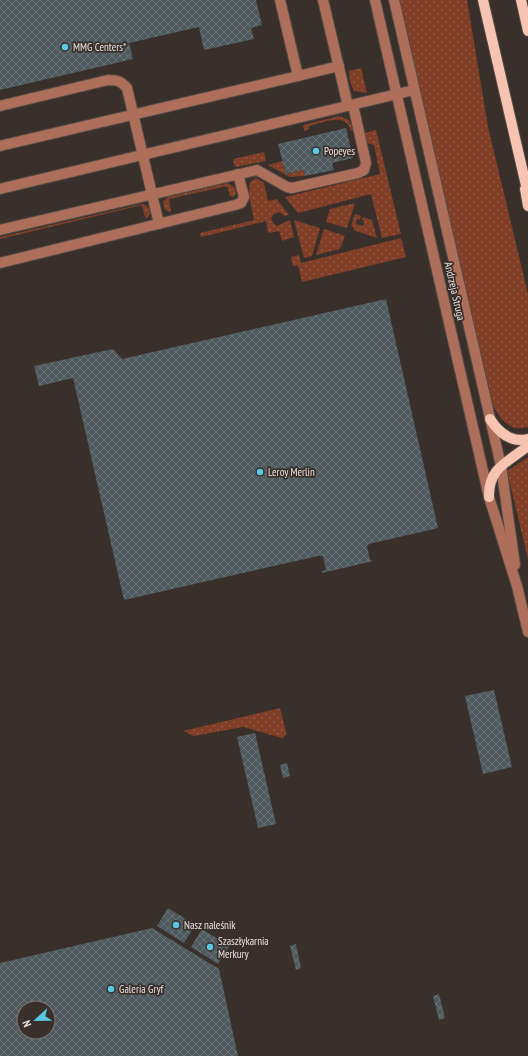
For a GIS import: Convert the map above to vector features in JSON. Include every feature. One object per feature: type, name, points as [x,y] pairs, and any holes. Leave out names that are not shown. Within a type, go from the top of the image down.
[{"type":"main road","points":[[483,0],[528,194]]},
{"type":"main road","points":[[521,0],[528,31]]},
{"type":"main road","points":[[521,165],[528,206]]},
{"type":"main road","points":[[490,419],[499,431],[507,437],[520,441],[528,440]]},
{"type":"main road","points":[[489,497],[492,478],[501,466],[528,446]]},
{"type":"street","points":[[280,0],[298,76]]},
{"type":"street","points":[[0,230],[257,170],[287,187],[292,188],[362,171],[366,163],[339,66],[324,0]]},
{"type":"street","name":"Andrzeja Struga","points":[[376,0],[489,497],[517,586],[528,632]]},
{"type":"street","name":"Andrzeja Struga","points":[[394,0],[501,466],[517,586]]},
{"type":"street","points":[[0,146],[339,66]]},
{"type":"street","points":[[0,106],[108,80],[117,80],[123,83],[127,88],[159,224]]},
{"type":"street","points":[[0,189],[414,90]]},
{"type":"street","points":[[0,263],[241,203],[244,197],[238,174]]},
{"type":"shaded area","points":[[399,0],[467,0],[488,127],[528,294],[528,427],[513,427],[502,420],[489,394]]},
{"type":"shaded area","points":[[361,68],[367,93],[354,91],[350,82],[349,71]]},
{"type":"shaded area","points":[[339,116],[349,120],[353,130],[351,131],[344,121],[333,120],[309,126],[309,129],[304,131],[303,125]]},
{"type":"shaded area","points":[[376,130],[401,234],[382,238],[371,194],[298,213],[285,197],[380,174],[374,145],[367,143],[364,133]]},
{"type":"shaded area","points":[[264,152],[266,161],[235,167],[233,159]]},
{"type":"shaded area","points":[[283,161],[286,174],[303,170],[305,176],[290,177],[268,165]]},
{"type":"shaded area","points":[[256,178],[264,183],[268,201],[277,199],[289,215],[284,216],[280,212],[274,214],[271,218],[273,223],[277,226],[290,220],[294,237],[282,241],[279,231],[268,233],[266,221],[201,237],[200,233],[254,220],[249,194],[250,182]]},
{"type":"shaded area","points":[[228,183],[235,188],[236,193],[233,197],[230,196],[227,186],[169,199],[171,211],[168,212],[164,208],[163,202],[168,197]]},
{"type":"shaded area","points":[[355,203],[347,228],[326,222],[330,209]]},
{"type":"shaded area","points":[[142,204],[147,206],[150,212],[147,218],[145,217],[142,205],[0,239],[0,237]]},
{"type":"shaded area","points":[[355,214],[361,216],[360,220],[357,219],[356,224],[363,226],[363,217],[372,220],[377,238],[353,230],[354,228],[351,226]]},
{"type":"shaded area","points":[[294,220],[320,228],[312,256],[304,258]]},
{"type":"shaded area","points":[[324,229],[345,236],[340,249],[316,255]]},
{"type":"shaded area","points":[[401,238],[406,257],[302,282],[298,265],[293,266],[291,257],[299,255],[301,263]]},
{"type":"shaded area","points":[[528,457],[528,559],[507,471]]},
{"type":"shaded area","points":[[280,708],[286,732],[286,735],[282,738],[243,727],[194,736],[183,731]]},
{"type":"building","name":"MMG Centers*","points":[[0,0],[256,0],[262,25],[251,28],[254,39],[204,50],[199,27],[129,43],[133,59],[0,90]]},
{"type":"building","name":"Popeyes","points":[[346,128],[353,158],[332,163],[334,170],[305,176],[303,170],[286,174],[278,144]]},
{"type":"building","name":"Leroy Merlin","points":[[386,299],[438,528],[369,544],[367,546],[370,560],[373,561],[322,573],[322,571],[326,570],[323,556],[318,556],[124,600],[73,378],[39,386],[34,366],[113,349],[122,359]]},
{"type":"building","points":[[494,690],[512,767],[483,774],[465,696]]},
{"type":"building","points":[[255,733],[276,824],[258,828],[237,737]]},
{"type":"building","points":[[287,763],[290,776],[283,778],[280,765]]},
{"type":"building","name":"Nasz naleśnik","points":[[168,908],[195,925],[184,943],[157,926]]},
{"type":"building","name":"Galeria Gryf","points":[[152,928],[219,969],[238,1056],[0,1056],[0,963]]},
{"type":"building","name":"Szaszłykarnia Merkury","points":[[202,929],[229,946],[218,964],[191,947]]},
{"type":"building","points":[[296,944],[301,968],[296,970],[290,946]]},
{"type":"building","points":[[439,994],[445,1018],[439,1020],[433,996]]},
{"type":"place","name":"MMG Centers*","points":[[65,47]]},
{"type":"place","name":"Popeyes","points":[[316,151]]},
{"type":"place","name":"Leroy Merlin","points":[[260,472]]},
{"type":"place","name":"Nasz naleśnik","points":[[176,925]]},
{"type":"place","name":"Szaszłykarnia Merkury","points":[[210,947]]},
{"type":"place","name":"Galeria Gryf","points":[[111,989]]}]
